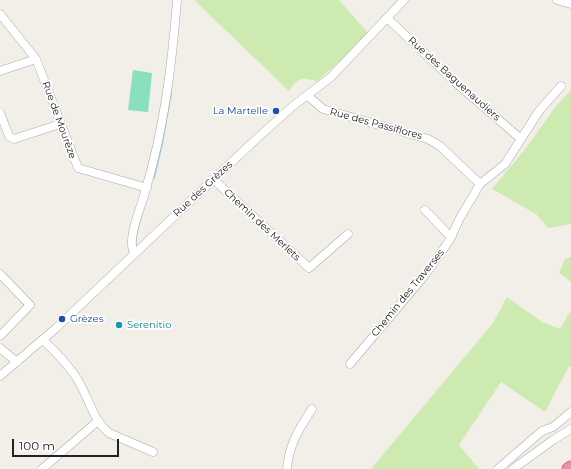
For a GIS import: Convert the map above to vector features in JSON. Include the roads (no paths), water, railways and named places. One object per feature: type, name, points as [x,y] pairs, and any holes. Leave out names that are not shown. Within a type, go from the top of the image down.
[{"type":"street","points":[[135,253],[131,247],[132,236],[147,188],[165,111],[178,0]]},
{"type":"street","name":"Rue des Grèzes","points":[[0,376],[43,340],[213,179],[293,106],[331,77],[404,0]]},
{"type":"street","points":[[557,0],[571,4]]},
{"type":"street","name":"Rue de Mourèze","points":[[0,14],[36,59],[74,161],[79,170],[147,188]]},
{"type":"street","name":"Rue des Baguenaudiers","points":[[387,18],[455,82],[521,139]]},
{"type":"street","points":[[0,72],[36,59]]},
{"type":"street","name":"Chemin des Traverses","points":[[350,364],[425,275],[452,236],[480,184],[505,164],[538,111],[561,86]]},
{"type":"street","name":"Rue des Passiflores","points":[[308,96],[323,109],[428,139],[440,146],[480,184]]},
{"type":"street","points":[[0,113],[8,136],[14,139],[60,124]]},
{"type":"street","name":"Chemin des Merlets","points":[[213,179],[309,268],[348,234]]},
{"type":"street","points":[[425,210],[448,234],[452,236]]},
{"type":"street","points":[[135,229],[138,239],[144,244]]},
{"type":"street","points":[[0,274],[30,305],[0,336]]},
{"type":"street","points":[[43,340],[59,356],[76,377],[98,421],[109,434],[153,452]]},
{"type":"street","points":[[0,348],[17,362]]},
{"type":"street","points":[[287,469],[288,453],[292,442],[312,409]]},
{"type":"street","points":[[498,469],[542,431],[553,427],[571,412]]},
{"type":"street","points":[[42,469],[98,421]]},
{"type":"street","points":[[513,469],[571,429]]},
{"type":"waterway","points":[[154,178],[171,93]]},
{"type":"place","name":"La Martelle","points":[[276,111]]},
{"type":"place","name":"Grèzes","points":[[62,319]]},
{"type":"place","name":"Serenitio","points":[[119,325]]}]
